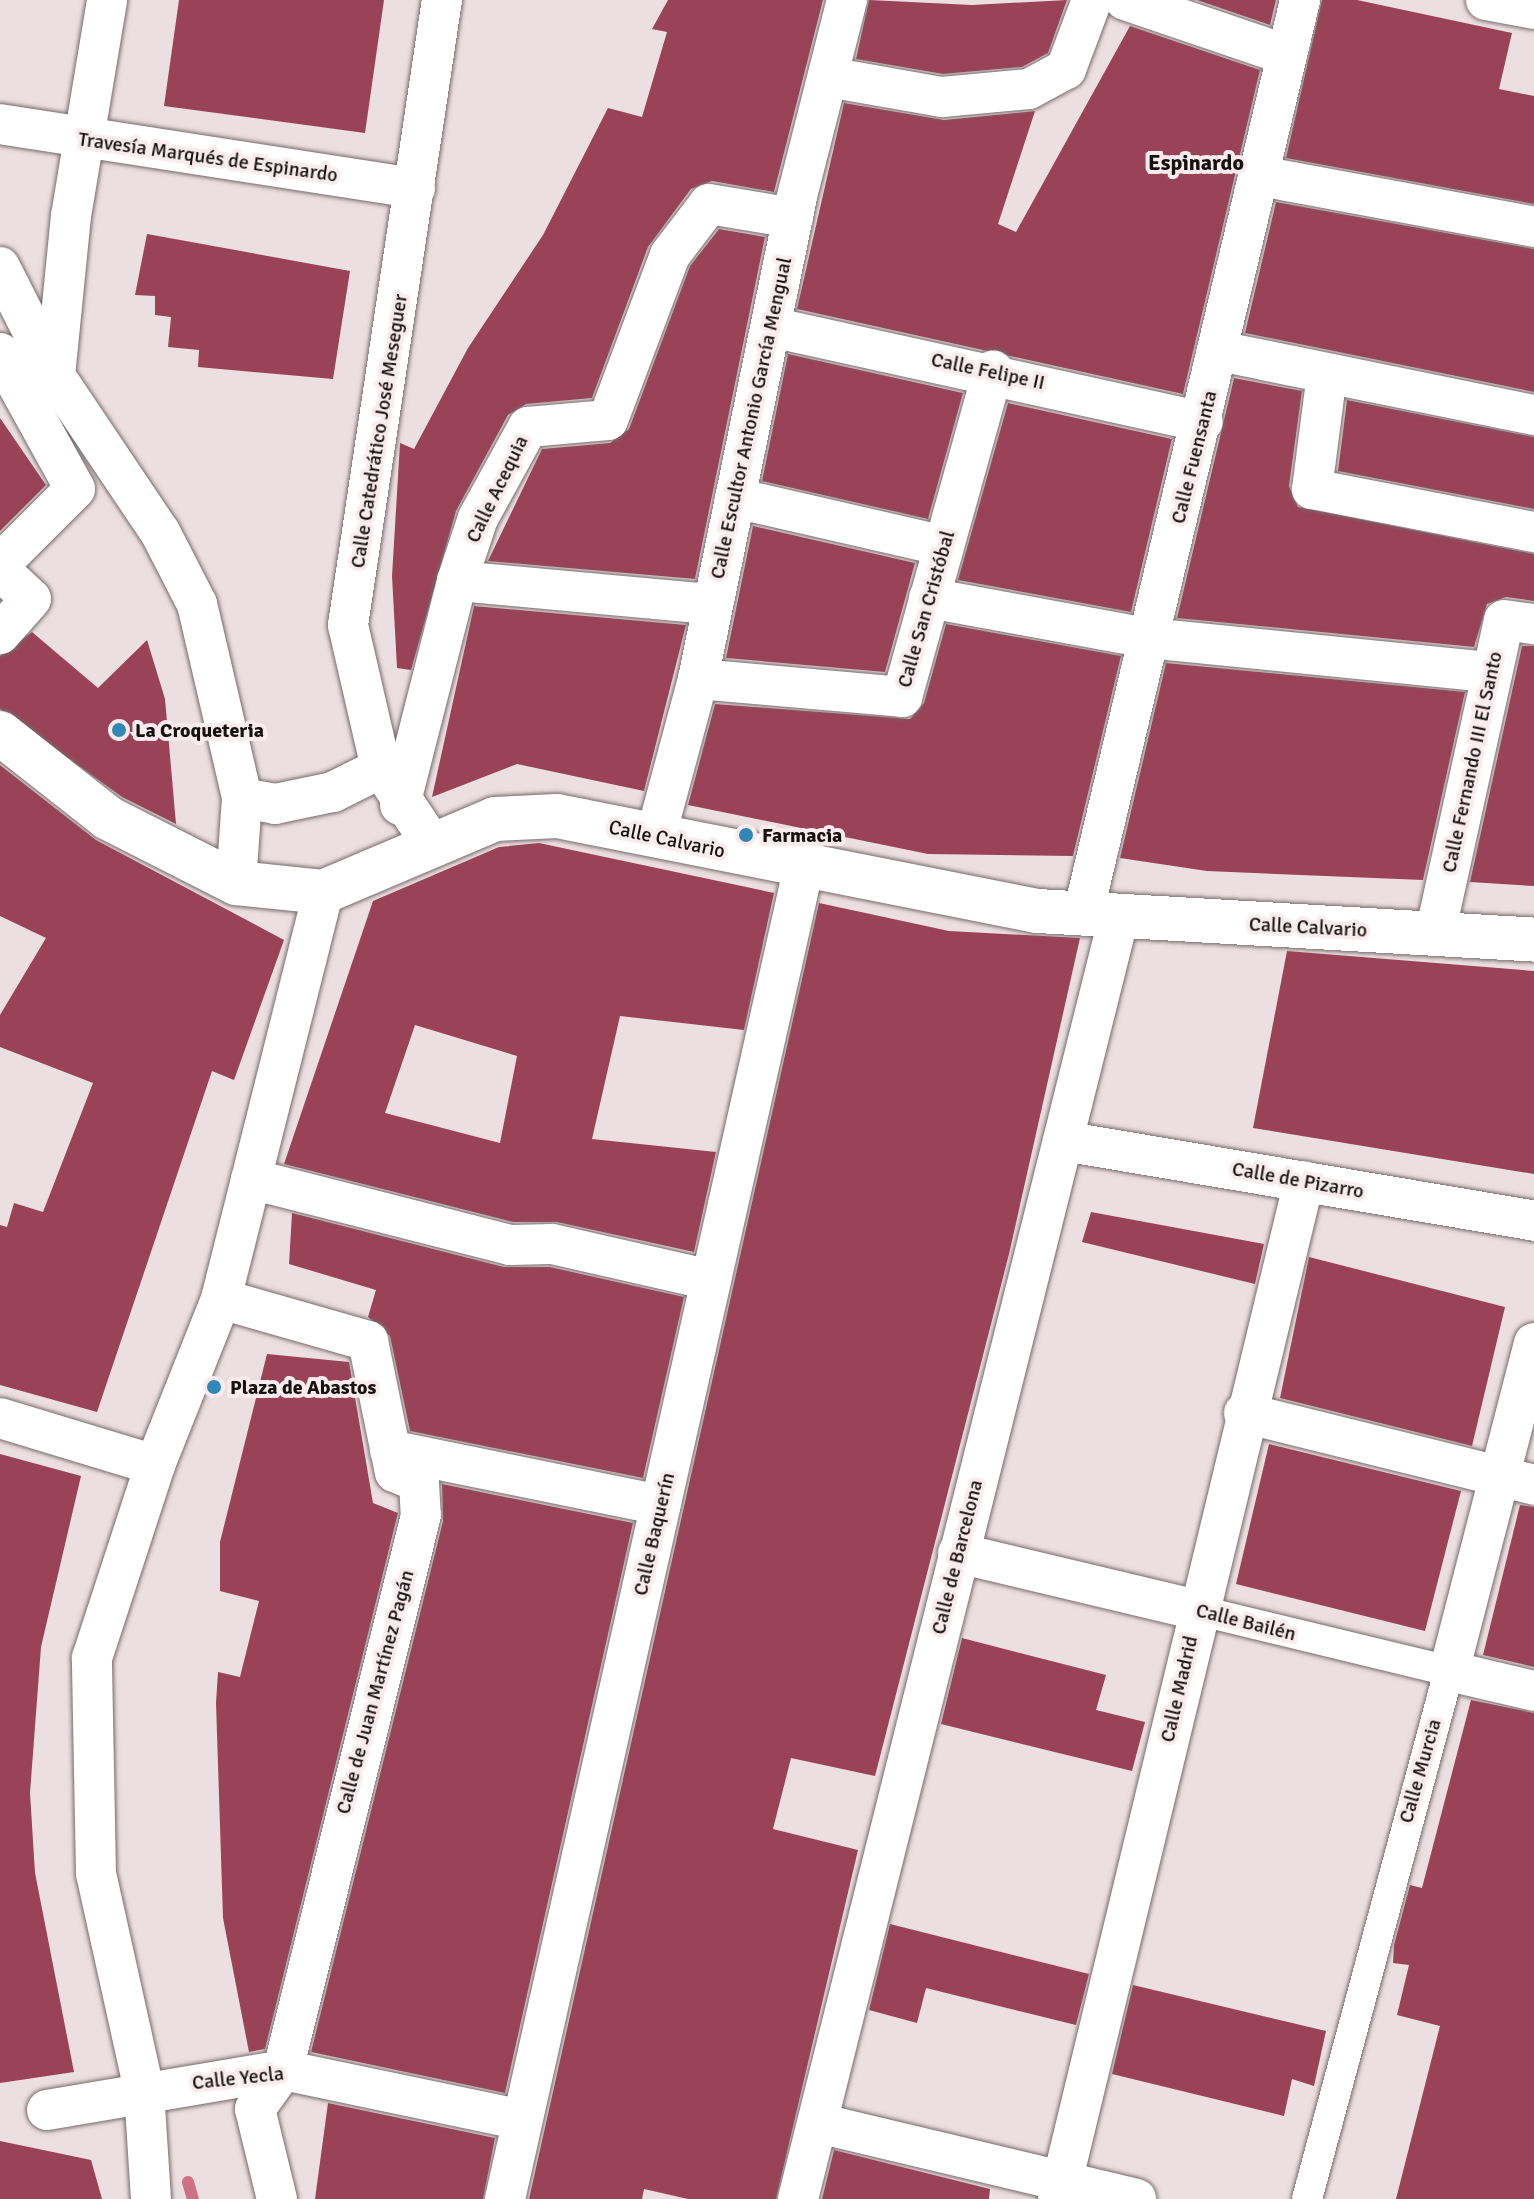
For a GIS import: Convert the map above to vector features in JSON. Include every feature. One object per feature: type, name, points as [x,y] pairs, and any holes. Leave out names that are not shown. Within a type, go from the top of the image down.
[{"type":"main road","name":"Calle Calvario","points":[[0,733],[108,818],[236,883],[323,892],[495,819],[557,816],[656,835],[803,870],[1101,915],[1534,940]]},
{"type":"street","points":[[55,376],[107,0]]},
{"type":"street","name":"Calle Catedrático José Meseguer","points":[[432,844],[400,805],[381,768],[348,625],[442,0]]},
{"type":"street","name":"Calle Escultor Antonio García Mengual","points":[[656,835],[698,679],[793,218],[847,0]]},
{"type":"street","points":[[828,77],[942,97],[1029,89],[1066,69],[1092,0]]},
{"type":"street","points":[[1125,0],[1287,55]]},
{"type":"street","name":"Calle Fuensanta","points":[[1101,915],[1148,638],[1203,422],[1300,0]]},
{"type":"street","points":[[1486,0],[1534,9]]},
{"type":"street","name":"Travesía Marqués de Espinardo","points":[[0,124],[87,140],[415,188]]},
{"type":"street","points":[[1260,176],[1534,227]]},
{"type":"street","name":"Calle Acequia","points":[[400,805],[457,581],[478,518],[528,427],[608,420],[670,255],[709,204],[793,218]]},
{"type":"street","points":[[0,267],[55,376],[160,532],[197,604],[242,798],[236,883]]},
{"type":"street","name":"Calle Felipe II","points":[[771,327],[993,370],[1203,422]]},
{"type":"street","points":[[1219,351],[1534,415]]},
{"type":"street","points":[[0,353],[75,489],[0,564]]},
{"type":"street","name":"Calle San Cristóbal","points":[[698,679],[902,697],[993,370]]},
{"type":"street","points":[[1327,374],[1312,489],[1534,532]]},
{"type":"street","points":[[735,498],[944,546]]},
{"type":"street","points":[[0,570],[31,599],[0,634]]},
{"type":"street","points":[[457,581],[712,604]]},
{"type":"street","points":[[929,598],[1148,638],[1491,672]]},
{"type":"street","name":"Calle Fernando III El Santo","points":[[1435,934],[1504,620],[1534,624]]},
{"type":"street","points":[[242,798],[275,804],[333,792],[381,768]]},
{"type":"street","name":"Calle Baquerín","points":[[505,2199],[803,870]]},
{"type":"street","points":[[152,2183],[144,2090],[96,1874],[92,1658],[155,1465],[221,1299],[323,892]]},
{"type":"street","name":"Calle de Barcelona","points":[[798,2199],[1063,1141],[1101,915]]},
{"type":"street","name":"Calle de Pizarro","points":[[1063,1141],[1534,1221]]},
{"type":"street","points":[[251,1179],[510,1245],[552,1244],[711,1280]]},
{"type":"street","name":"Calle Madrid","points":[[1060,2190],[1244,1413],[1304,1181]]},
{"type":"street","name":"Calle de Juan Martínez Pagán","points":[[221,1299],[368,1341],[395,1472],[419,1482],[421,1515],[283,2070],[255,2109],[277,2199]]},
{"type":"street","name":"Calle Murcia","points":[[1307,2199],[1449,1671],[1519,1481],[1534,1343]]},
{"type":"street","points":[[1244,1413],[1519,1481]]},
{"type":"street","points":[[0,1418],[155,1465]]},
{"type":"street","points":[[390,1450],[660,1505]]},
{"type":"street","name":"Calle Bailén","points":[[958,1553],[1534,1691]]},
{"type":"street","name":"Calle Yecla","points":[[47,2110],[144,2090],[283,2070],[522,2120]]},
{"type":"street","points":[[818,2123],[1060,2190],[1136,2199]]},
{"type":"building","points":[[179,0],[384,0],[365,133],[164,106]]},
{"type":"building","points":[[668,0],[823,0],[774,192],[712,181],[691,189],[648,247],[592,398],[526,404],[508,415],[456,511],[411,670],[397,668],[392,576],[400,443],[414,449],[468,348],[543,235],[608,108],[642,117],[667,32],[652,29]]},
{"type":"building","points":[[869,0],[972,5],[1067,0],[1048,53],[1022,67],[943,74],[856,59]]},
{"type":"building","points":[[1197,0],[1276,0],[1270,25]]},
{"type":"building","points":[[1322,0],[1357,0],[1512,33],[1499,89],[1534,96],[1534,204],[1286,158]]},
{"type":"building","points":[[1130,26],[1260,70],[1183,394],[797,309],[844,103],[944,120],[1035,111],[998,224],[1016,232]]},
{"type":"building","points":[[1276,202],[1534,249],[1534,392],[1245,333]]},
{"type":"building","points":[[719,229],[765,237],[695,579],[488,561],[542,449],[610,443],[629,429],[690,266]]},
{"type":"building","points":[[147,234],[350,271],[333,379],[198,367],[199,350],[168,347],[171,317],[155,315],[155,296],[135,295]]},
{"type":"building","points":[[788,354],[963,393],[928,519],[762,481]]},
{"type":"building","points":[[1234,378],[1302,391],[1289,486],[1298,507],[1534,554],[1534,601],[1506,597],[1487,604],[1474,647],[1177,618]]},
{"type":"building","points":[[1347,400],[1534,437],[1534,509],[1338,471]]},
{"type":"building","points":[[1008,403],[1172,439],[1131,612],[958,580]]},
{"type":"building","points":[[0,418],[46,485],[0,531]]},
{"type":"building","points":[[753,526],[915,563],[885,672],[726,658]]},
{"type":"building","points":[[474,606],[686,625],[644,791],[517,764],[432,797]]},
{"type":"building","points":[[946,624],[1121,656],[1073,856],[928,854],[688,805],[715,704],[910,719],[924,703]]},
{"type":"building","points":[[32,632],[98,688],[147,640],[165,699],[176,824],[122,797],[0,709],[0,656]]},
{"type":"building","points":[[1522,646],[1534,646],[1534,886],[1470,882]]},
{"type":"building","points":[[1166,663],[1465,692],[1423,880],[1207,871],[1120,858]]},
{"type":"building","points":[[0,765],[96,840],[284,940],[234,1080],[212,1071],[97,1412],[0,1385],[0,1225],[7,1227],[14,1203],[43,1212],[93,1083],[0,1047],[0,1015],[46,938],[0,916]]},
{"type":"building","points":[[539,843],[774,893],[744,1030],[620,1016],[592,1139],[716,1152],[694,1252],[557,1222],[513,1222],[284,1164],[373,901],[499,847]],"holes":[[[415,1025],[517,1056],[500,1143],[385,1113]]]},
{"type":"building","points":[[819,903],[949,931],[1080,938],[1009,1254],[875,1776],[791,1758],[773,1829],[858,1850],[776,2199],[688,2199],[644,2189],[642,2199],[529,2199]]},
{"type":"building","points":[[1287,951],[1534,971],[1534,1174],[1253,1128]]},
{"type":"building","points":[[1091,1212],[1264,1244],[1255,1284],[1082,1242]]},
{"type":"building","points":[[292,1213],[504,1267],[550,1267],[684,1297],[643,1478],[410,1431],[390,1336],[368,1317],[376,1290],[289,1264]]},
{"type":"building","points":[[1309,1257],[1505,1307],[1472,1446],[1280,1398]]},
{"type":"building","points":[[267,1354],[349,1362],[373,1503],[398,1513],[265,2049],[249,2052],[223,1918],[216,1703],[218,1672],[240,1677],[259,1601],[220,1591],[220,1542]]},
{"type":"building","points":[[1269,1444],[1461,1491],[1425,1631],[1236,1584]]},
{"type":"building","points":[[0,1454],[81,1476],[41,1647],[30,1793],[35,1873],[74,2072],[0,2083]]},
{"type":"building","points":[[442,1484],[633,1523],[505,2093],[311,2052],[443,1521]]},
{"type":"building","points":[[1520,1505],[1534,1507],[1534,1667],[1483,1655]]},
{"type":"building","points":[[962,1638],[1106,1675],[1096,1710],[1145,1722],[1132,1771],[941,1724]]},
{"type":"building","points":[[1471,1700],[1534,1713],[1534,2199],[1396,2199],[1440,2026],[1397,2015],[1409,1965],[1393,1963],[1394,1945],[1410,1885],[1422,1888]]},
{"type":"building","points":[[890,1924],[1089,1974],[1076,2025],[926,1988],[917,2023],[869,2010]]},
{"type":"building","points":[[1133,1985],[1326,2031],[1314,2086],[1292,2079],[1284,2116],[1112,2074]]},
{"type":"building","points":[[328,2103],[495,2138],[483,2199],[315,2199]]},
{"type":"building","points":[[0,2141],[91,2160],[102,2199],[0,2199]]},
{"type":"building","points":[[834,2150],[990,2189],[989,2199],[822,2199]]},
{"type":"waterway","points":[[188,2182],[193,2199]]},
{"type":"place","name":"La Croqueteria","points":[[119,730]]},
{"type":"place","name":"Farmacia","points":[[746,835]]},
{"type":"place","name":"Plaza de Abastos","points":[[214,1387]]},
{"type":"district","name":"Espinardo","points":[[1196,163]]}]
